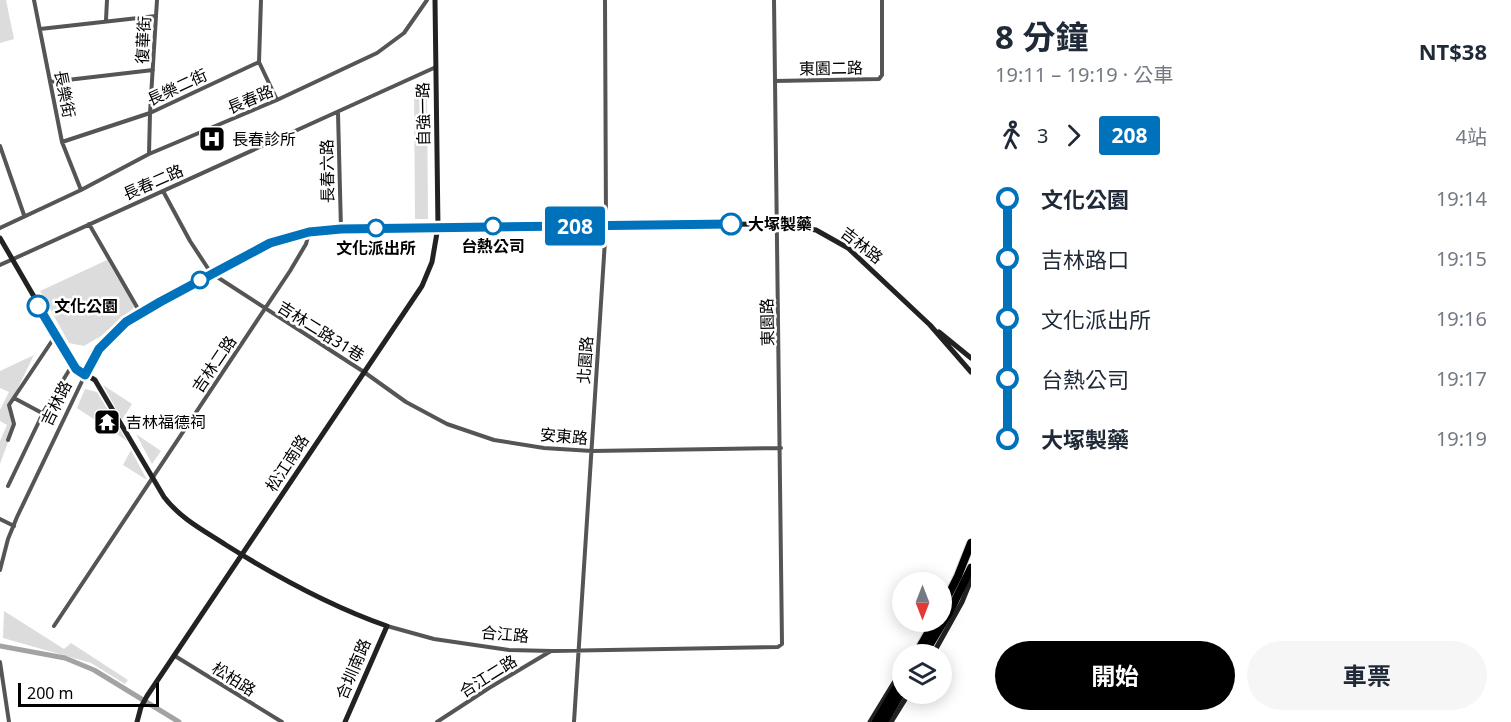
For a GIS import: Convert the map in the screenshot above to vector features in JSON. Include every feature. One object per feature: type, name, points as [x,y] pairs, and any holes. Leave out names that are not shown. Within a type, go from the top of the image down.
[{"type":"highway","points":[[952,595],[965,578],[971,541]]},
{"type":"highway","points":[[929,644],[971,568]]},
{"type":"highway","points":[[872,721],[892,692]]},
{"type":"highway","points":[[884,722],[895,704]]},
{"type":"street","name":"長樂街","points":[[34,0],[62,142],[81,189]]},
{"type":"street","points":[[106,20],[107,0]]},
{"type":"street","name":"復華街","points":[[149,154],[157,0]]},
{"type":"street","points":[[261,0],[259,62],[277,100]]},
{"type":"street","name":"長春路","points":[[0,228],[149,154],[344,70],[393,43],[404,33],[427,0]]},
{"type":"street","name":"自強一路","points":[[435,0],[438,227]]},
{"type":"street","name":"北園路","points":[[574,722],[606,225],[605,0]]},
{"type":"street","name":"東園路","points":[[774,0],[782,644]]},
{"type":"street","name":"東園二路","points":[[775,81],[879,79],[882,75],[882,0]]},
{"type":"street","points":[[40,29],[156,16]]},
{"type":"street","name":"長樂二街","points":[[62,142],[150,113],[259,62]]},
{"type":"street","name":"長春二路","points":[[0,265],[436,68]]},
{"type":"street","points":[[50,82],[153,70]]},
{"type":"street","name":"長春六路","points":[[338,113],[341,229]]},
{"type":"street","points":[[0,146],[24,215]]},
{"type":"street","points":[[163,191],[190,241],[211,273]]},
{"type":"street","points":[[89,224],[141,314]]},
{"type":"street","name":"吉林路","points":[[0,570],[14,526],[99,349],[126,322],[211,273],[270,243],[309,232],[438,227],[777,224],[816,230],[848,248],[930,325],[971,356]]},
{"type":"street","name":"松江南路","points":[[136,722],[146,698],[422,286],[432,262],[438,227]]},
{"type":"street","name":"吉林二路","points":[[54,626],[265,309],[306,244],[309,232]]},
{"type":"street","name":"合江路","points":[[0,238],[76,369],[95,380],[164,497],[183,518],[243,556],[349,613],[434,639],[499,649],[552,651],[778,647],[782,644]]},
{"type":"street","name":"吉林二路31巷","points":[[211,273],[364,372]]},
{"type":"street","name":"吉林路","points":[[930,325],[970,372]]},
{"type":"street","points":[[8,440],[14,424],[9,405],[56,335]]},
{"type":"street","points":[[8,486],[43,413],[73,364]]},
{"type":"street","name":"安東路","points":[[364,372],[406,402],[452,426],[494,440],[543,448],[592,451],[781,448]]},
{"type":"street","points":[[14,398],[43,413]]},
{"type":"street","points":[[0,519],[14,526]]},
{"type":"street","points":[[952,580],[971,541]]},
{"type":"street","points":[[939,644],[962,602],[965,578]]},
{"type":"street","name":"合圳南路","points":[[345,722],[387,626]]},
{"type":"street","name":"合江二路","points":[[437,722],[552,651]]},
{"type":"street","name":"松柏路","points":[[175,656],[282,722]]},
{"type":"street","points":[[0,662],[9,722]]},
{"type":"street","points":[[872,721],[892,687]]},
{"type":"street","points":[[891,722],[902,704]]},
{"type":"shaded area","points":[[0,0],[6,0],[14,39],[0,43]]},
{"type":"shaded area","points":[[414,85],[427,85],[428,219],[415,219]]},
{"type":"shaded area","name":"文化公園","points":[[107,260],[135,307],[101,336],[84,346],[69,343],[40,291]]},
{"type":"shaded area","points":[[34,355],[8,408],[14,426],[0,464],[0,441],[7,425],[0,421],[0,410],[9,392],[0,388],[0,371]]},
{"type":"shaded area","points":[[103,385],[132,404],[122,420]]},
{"type":"shaded area","points":[[85,389],[97,392],[127,441],[77,408]]},
{"type":"shaded area","points":[[136,434],[161,451],[152,464]]},
{"type":"shaded area","points":[[131,450],[147,480],[123,465]]},
{"type":"shaded area","points":[[4,611],[64,649],[71,643],[128,680],[125,684],[91,663],[3,638]]},
{"type":"waterway","points":[[0,646],[65,658],[94,670],[179,722]]},
{"type":"bus line","name":"208","points":[[38,306],[76,369],[85,375],[99,349],[126,322],[211,273],[270,243],[309,232],[438,227],[731,224]]},
{"type":"place","name":"長春診所","points":[[212,139]]},
{"type":"place","name":"大塚製藥","points":[[731,224]]},
{"type":"place","name":"台熱公司","points":[[493,226]]},
{"type":"place","name":"文化派出所","points":[[376,228]]},
{"type":"place","name":"文化公園","points":[[38,306]]},
{"type":"place","name":"吉林福德祠","points":[[107,422]]}]
